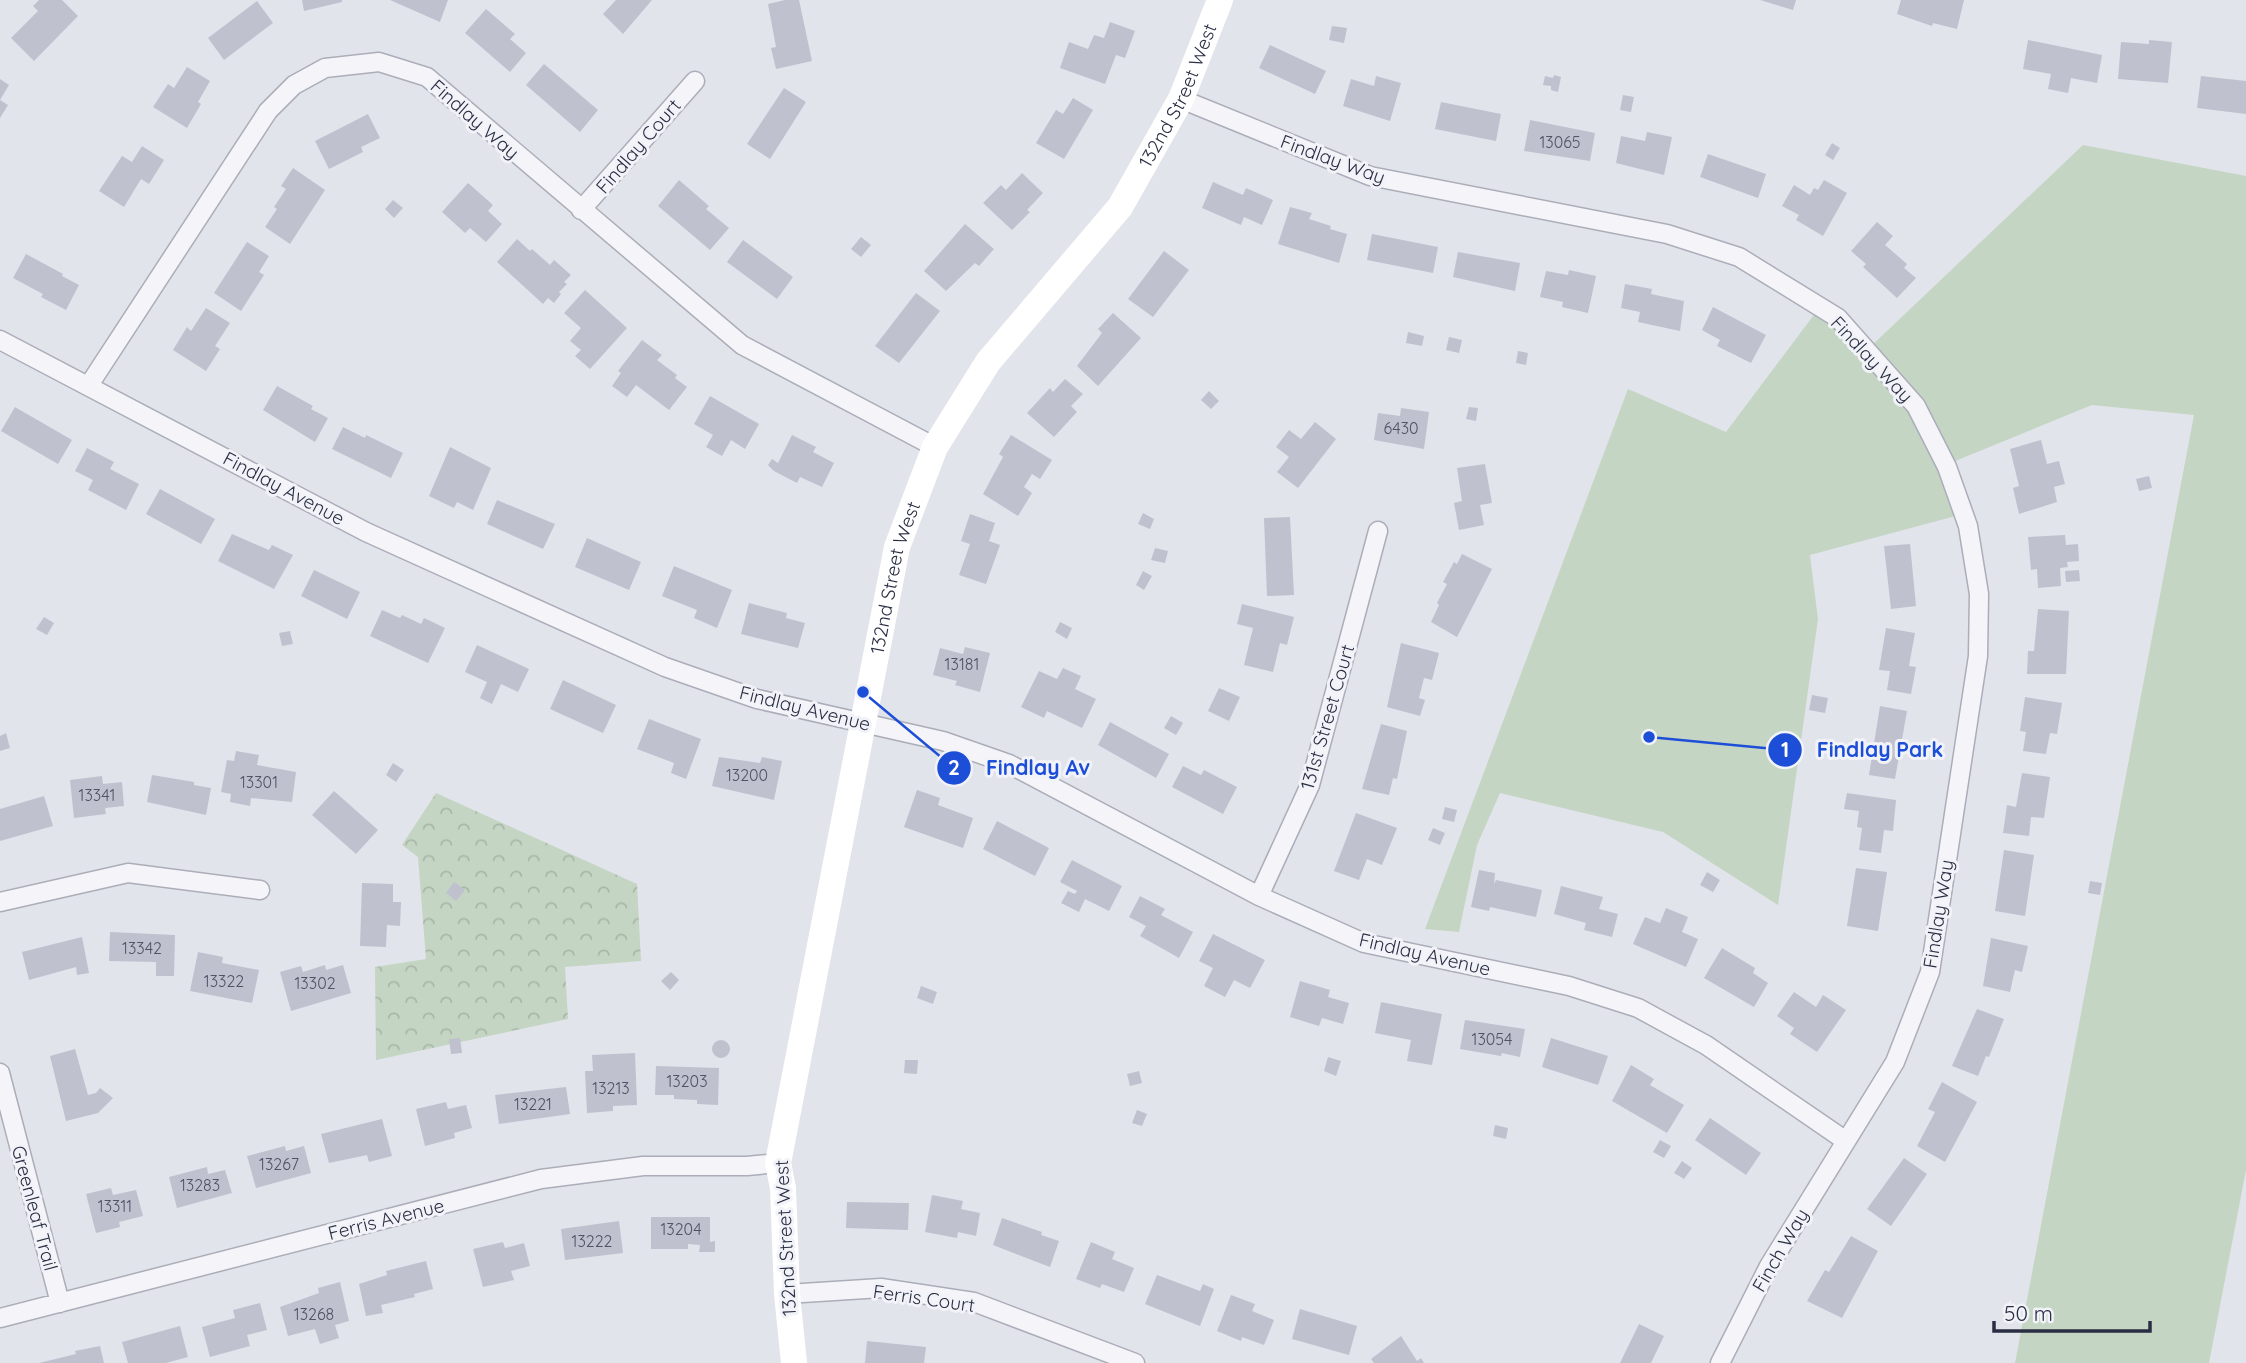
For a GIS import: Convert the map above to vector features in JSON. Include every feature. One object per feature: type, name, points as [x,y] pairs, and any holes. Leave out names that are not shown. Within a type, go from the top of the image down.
[{"type":"street","name":"132nd Street West","points":[[794,1363],[787,1294],[783,1188],[778,1163],[897,547],[935,447],[988,362],[1120,207],[1181,99],[1220,0]]},
{"type":"street","name":"Findlay Way","points":[[89,385],[268,111],[294,85],[326,68],[379,62],[427,77],[742,345],[935,447]]},
{"type":"street","name":"Findlay Court","points":[[582,210],[695,81]]},
{"type":"street","name":"Findlay Way","points":[[1181,99],[1370,176],[1667,234],[1739,257],[1838,318],[1916,406],[1947,467],[1968,526],[1979,594],[1978,656],[1930,972],[1895,1062],[1846,1141]]},
{"type":"street","name":"Findlay Avenue","points":[[0,340],[366,532],[665,667],[757,699],[943,741],[1009,764],[1259,896],[1364,943],[1569,986],[1638,1009],[1706,1045],[1846,1141]]},
{"type":"street","name":"131st Street Court","points":[[1259,896],[1310,785],[1378,531]]},
{"type":"street","points":[[0,902],[128,873],[260,890]]},
{"type":"street","name":"Greenleaf Trail","points":[[0,1073],[60,1303]]},
{"type":"street","name":"Finch Way","points":[[1720,1363],[1769,1266],[1846,1141]]},
{"type":"street","name":"Ferris Avenue","points":[[0,1318],[541,1179],[643,1166],[747,1166],[778,1163]]},
{"type":"street","name":"Ferris Court","points":[[787,1294],[881,1288],[974,1302],[1135,1363]]},
{"type":"green space","points":[[2083,145],[2246,176],[2246,1170],[2209,1363],[2015,1363],[2194,415],[2092,405],[1948,464],[1963,514],[1810,555],[1818,619],[1778,905],[1663,832],[1500,793],[1477,845],[1459,932],[1425,929],[1628,389],[1726,432],[1822,304],[1868,349]]},
{"type":"green space","points":[[436,793],[637,884],[641,961],[565,967],[568,1019],[376,1060],[375,967],[426,959],[418,857],[402,845]]},
{"type":"building","points":[[39,0],[62,0],[78,16],[34,61],[11,38],[38,11],[33,6]]},
{"type":"building","points":[[302,0],[342,0],[342,2],[304,11]]},
{"type":"building","points":[[390,0],[448,0],[440,22]]},
{"type":"building","points":[[616,0],[652,0],[623,34],[603,14]]},
{"type":"building","points":[[799,0],[812,61],[776,69],[771,48],[776,47],[768,4]]},
{"type":"building","points":[[1760,0],[1796,0],[1793,10]]},
{"type":"building","points":[[1901,0],[1964,0],[1957,29],[1933,23],[1932,26],[1897,14]]},
{"type":"building","points":[[257,1],[273,23],[224,60],[208,38]]},
{"type":"building","points":[[486,9],[515,34],[510,39],[526,53],[510,72],[465,33]]},
{"type":"building","points":[[1110,22],[1135,31],[1125,58],[1116,55],[1105,84],[1060,68],[1069,42],[1088,49],[1094,35],[1104,38]]},
{"type":"building","points":[[1332,26],[1347,28],[1344,43],[1329,40]]},
{"type":"building","points":[[2028,40],[2102,55],[2097,83],[2071,78],[2068,93],[2048,89],[2051,74],[2023,69]]},
{"type":"building","points":[[2149,40],[2172,42],[2168,83],[2118,79],[2121,42],[2149,44]]},
{"type":"building","points":[[1270,45],[1326,71],[1315,94],[1259,68]]},
{"type":"building","points":[[544,64],[598,110],[580,132],[526,85]]},
{"type":"building","points":[[187,67],[210,81],[187,128],[153,107],[168,84],[174,88]]},
{"type":"building","points":[[1554,75],[1561,77],[1558,92],[1551,90],[1551,86],[1543,85],[1545,76],[1553,78]]},
{"type":"building","points":[[1376,76],[1401,83],[1390,121],[1343,106],[1351,79],[1374,86]]},
{"type":"building","points":[[2201,76],[2246,81],[2246,114],[2197,108]]},
{"type":"building","points":[[0,79],[9,85],[0,100]]},
{"type":"building","points":[[784,88],[806,102],[770,159],[747,144]]},
{"type":"building","points":[[1623,95],[1634,97],[1631,112],[1620,110]]},
{"type":"building","points":[[1073,98],[1093,110],[1064,159],[1036,143],[1056,110],[1063,114]]},
{"type":"building","points":[[0,100],[8,105],[0,118]]},
{"type":"building","points":[[1441,102],[1501,114],[1496,141],[1435,129]]},
{"type":"building","points":[[368,114],[380,138],[361,147],[363,152],[329,169],[315,141]]},
{"type":"building","points":[[1530,120],[1595,133],[1590,161],[1524,151]]},
{"type":"building","points":[[1647,132],[1672,137],[1664,175],[1616,163],[1621,136],[1645,141]]},
{"type":"building","points":[[1832,143],[1840,148],[1833,160],[1825,155]]},
{"type":"building","points":[[142,146],[164,160],[149,184],[141,179],[124,207],[99,191],[122,156],[132,162]]},
{"type":"building","points":[[1708,154],[1766,174],[1758,198],[1700,177]]},
{"type":"building","points":[[293,168],[325,190],[290,244],[265,227],[286,189],[281,186]]},
{"type":"building","points":[[1022,173],[1043,193],[1027,210],[1030,212],[1012,230],[983,203],[1001,185],[1006,190]]},
{"type":"building","points":[[679,180],[709,206],[706,209],[729,228],[710,250],[658,206]]},
{"type":"building","points":[[1824,180],[1847,193],[1823,236],[1796,220],[1799,215],[1782,206],[1794,185],[1810,195],[1814,188],[1818,190]]},
{"type":"building","points":[[1213,182],[1243,195],[1246,188],[1273,200],[1262,225],[1244,217],[1241,225],[1202,208]]},
{"type":"building","points":[[468,183],[493,205],[488,211],[502,224],[486,242],[470,228],[465,233],[442,212]]},
{"type":"building","points":[[393,200],[403,208],[394,218],[385,209]]},
{"type":"building","points":[[1290,207],[1312,213],[1309,219],[1347,234],[1339,263],[1278,244]]},
{"type":"building","points":[[1877,222],[1893,236],[1885,245],[1907,264],[1904,268],[1916,278],[1897,298],[1863,267],[1866,264],[1851,251]]},
{"type":"building","points":[[965,224],[994,249],[979,266],[975,263],[946,291],[924,271]]},
{"type":"building","points":[[1372,234],[1438,247],[1433,273],[1367,260]]},
{"type":"building","points":[[861,237],[871,245],[861,257],[851,249]]},
{"type":"building","points":[[517,239],[550,265],[554,260],[571,275],[564,282],[567,284],[554,303],[548,298],[543,304],[497,262]]},
{"type":"building","points":[[743,240],[793,277],[777,299],[727,262]]},
{"type":"building","points":[[247,242],[269,256],[259,272],[264,275],[241,311],[214,293]]},
{"type":"building","points":[[1164,251],[1189,270],[1153,317],[1128,299]]},
{"type":"building","points":[[1458,252],[1520,263],[1515,291],[1453,277]]},
{"type":"building","points":[[26,254],[79,285],[66,310],[13,278]]},
{"type":"building","points":[[1569,270],[1596,276],[1588,313],[1562,307],[1563,302],[1540,297],[1546,271],[1568,275]]},
{"type":"building","points":[[1625,284],[1652,289],[1651,294],[1684,301],[1680,331],[1638,322],[1640,312],[1621,308]]},
{"type":"building","points":[[585,290],[627,328],[590,369],[575,356],[581,350],[570,341],[581,328],[564,313]]},
{"type":"building","points":[[916,293],[940,311],[899,363],[875,346]]},
{"type":"building","points":[[1713,307],[1766,335],[1751,363],[1717,346],[1720,340],[1702,330]]},
{"type":"building","points":[[206,308],[230,323],[215,346],[220,349],[206,371],[173,350],[187,327],[191,331]]},
{"type":"building","points":[[1113,313],[1141,338],[1098,386],[1077,366],[1102,333],[1098,329]]},
{"type":"building","points":[[1408,332],[1424,336],[1422,346],[1406,343]]},
{"type":"building","points":[[1449,337],[1462,340],[1459,353],[1446,350]]},
{"type":"building","points":[[642,340],[662,355],[657,360],[677,375],[675,378],[687,387],[669,410],[636,385],[627,397],[612,386],[621,373],[618,371]]},
{"type":"building","points":[[1518,351],[1528,353],[1526,365],[1516,363]]},
{"type":"building","points":[[1065,379],[1083,394],[1071,406],[1077,412],[1054,437],[1027,413],[1050,388],[1053,392]]},
{"type":"building","points":[[277,386],[313,406],[311,409],[328,418],[315,442],[263,410]]},
{"type":"building","points":[[1209,391],[1219,401],[1211,409],[1201,400]]},
{"type":"building","points":[[710,396],[759,424],[745,449],[731,440],[722,456],[706,447],[713,435],[694,424]]},
{"type":"building","points":[[15,407],[72,440],[58,464],[1,431]]},
{"type":"building","points":[[1469,407],[1478,408],[1476,421],[1466,419]]},
{"type":"building","points":[[1401,408],[1429,412],[1424,449],[1374,440],[1378,413],[1400,416]]},
{"type":"building","points":[[1315,422],[1336,439],[1298,488],[1277,472],[1289,457],[1276,447],[1289,430],[1301,439]]},
{"type":"building","points":[[343,427],[403,453],[391,478],[332,449]]},
{"type":"building","points":[[792,435],[816,447],[813,452],[834,463],[822,487],[800,477],[797,483],[768,465],[772,459],[778,463]]},
{"type":"building","points":[[1011,435],[1052,460],[1040,479],[1032,474],[1024,487],[1032,493],[1018,516],[983,494],[1003,457],[999,454]]},
{"type":"building","points":[[2041,440],[2047,464],[2059,461],[2065,484],[2054,487],[2057,502],[2019,514],[2013,488],[2019,486],[2010,449]]},
{"type":"building","points":[[450,447],[491,468],[473,510],[457,502],[454,508],[429,496]]},
{"type":"building","points":[[87,448],[114,462],[110,469],[139,484],[126,510],[88,490],[93,480],[75,471]]},
{"type":"building","points":[[1485,464],[1492,503],[1480,505],[1484,525],[1459,530],[1454,503],[1462,501],[1457,468]]},
{"type":"building","points":[[2149,476],[2152,488],[2139,491],[2136,479]]},
{"type":"building","points":[[160,489],[215,519],[201,544],[146,514]]},
{"type":"building","points":[[497,500],[555,524],[543,549],[487,524]]},
{"type":"building","points":[[1143,513],[1154,519],[1150,529],[1138,524]]},
{"type":"building","points":[[970,514],[995,523],[989,541],[1000,545],[986,584],[959,575],[970,544],[961,541]]},
{"type":"building","points":[[1290,517],[1294,595],[1267,596],[1264,518]]},
{"type":"building","points":[[232,534],[269,550],[272,545],[293,555],[274,589],[218,561]]},
{"type":"building","points":[[2065,535],[2066,545],[2078,544],[2079,561],[2067,562],[2068,567],[2060,568],[2061,586],[2038,588],[2037,569],[2031,570],[2028,537]]},
{"type":"building","points":[[587,538],[641,562],[629,590],[575,567]]},
{"type":"building","points":[[1910,544],[1916,606],[1891,609],[1884,546]]},
{"type":"building","points":[[1155,548],[1168,551],[1165,563],[1151,560]]},
{"type":"building","points":[[1462,554],[1492,569],[1457,637],[1431,622],[1447,584],[1443,582],[1454,562],[1457,564]]},
{"type":"building","points":[[674,566],[732,590],[717,628],[694,618],[697,610],[662,596]]},
{"type":"building","points":[[314,570],[360,592],[347,619],[301,596]]},
{"type":"building","points":[[2079,570],[2080,581],[2066,582],[2065,571]]},
{"type":"building","points":[[1143,571],[1152,576],[1144,590],[1136,585]]},
{"type":"building","points":[[749,603],[787,613],[786,618],[805,623],[798,648],[741,634]]},
{"type":"building","points":[[1242,604],[1294,617],[1287,645],[1280,643],[1273,672],[1244,665],[1253,628],[1237,624]]},
{"type":"building","points":[[2038,609],[2069,611],[2066,674],[2027,674],[2028,651],[2034,651]]},
{"type":"building","points":[[382,610],[421,624],[424,618],[445,628],[428,663],[370,636]]},
{"type":"building","points":[[44,617],[54,623],[47,635],[36,629]]},
{"type":"building","points":[[1060,622],[1072,628],[1067,639],[1055,632]]},
{"type":"building","points":[[1886,628],[1915,633],[1909,666],[1916,667],[1911,694],[1887,690],[1890,671],[1879,670]]},
{"type":"building","points":[[290,631],[293,644],[282,646],[279,633]]},
{"type":"building","points":[[1401,643],[1439,653],[1432,680],[1424,678],[1419,698],[1425,700],[1420,716],[1387,707]]},
{"type":"building","points":[[477,645],[529,669],[518,692],[501,684],[492,704],[480,698],[487,682],[465,672]]},
{"type":"building","points":[[965,647],[990,653],[980,692],[955,685],[957,681],[933,675],[940,648],[963,654]]},
{"type":"building","points":[[1063,668],[1081,676],[1075,689],[1096,699],[1082,728],[1047,711],[1044,718],[1021,707],[1039,671],[1057,679]]},
{"type":"building","points":[[563,680],[616,705],[603,733],[550,709]]},
{"type":"building","points":[[1219,688],[1240,697],[1229,721],[1208,711]]},
{"type":"building","points":[[1812,695],[1828,698],[1825,713],[1809,710]]},
{"type":"building","points":[[2025,697],[2062,703],[2057,734],[2050,733],[2046,754],[2023,751],[2026,732],[2020,731]]},
{"type":"building","points":[[1880,706],[1907,711],[1895,779],[1869,775]]},
{"type":"building","points":[[1171,716],[1183,723],[1176,735],[1164,728]]},
{"type":"building","points":[[649,719],[701,739],[686,779],[671,773],[674,763],[637,749]]},
{"type":"building","points":[[1110,722],[1169,754],[1156,778],[1098,745]]},
{"type":"building","points":[[1381,724],[1407,731],[1397,779],[1393,778],[1389,795],[1362,789]]},
{"type":"building","points":[[6,733],[10,748],[0,751],[0,736]]},
{"type":"building","points":[[236,751],[259,755],[257,765],[296,772],[292,802],[251,798],[250,806],[230,802],[231,794],[221,792],[227,760],[234,761]]},
{"type":"building","points":[[719,757],[760,763],[762,757],[782,761],[774,800],[712,786]]},
{"type":"building","points":[[393,763],[404,770],[396,782],[386,775]]},
{"type":"building","points":[[1183,766],[1201,775],[1204,770],[1237,787],[1223,814],[1172,787]]},
{"type":"building","points":[[2022,773],[2050,777],[2044,818],[2031,817],[2029,836],[2003,833],[2007,805],[2016,807]]},
{"type":"building","points":[[152,775],[194,782],[194,785],[211,788],[206,815],[147,802]]},
{"type":"building","points":[[102,776],[103,784],[122,782],[124,806],[105,808],[106,814],[74,818],[70,780]]},
{"type":"building","points":[[917,790],[940,798],[938,805],[973,818],[963,848],[904,827]]},
{"type":"building","points":[[334,791],[378,830],[356,854],[312,815]]},
{"type":"building","points":[[1847,793],[1896,800],[1893,831],[1884,830],[1881,853],[1859,850],[1862,828],[1857,827],[1859,811],[1844,809]]},
{"type":"building","points":[[44,796],[53,826],[0,841],[0,809]]},
{"type":"building","points":[[1445,807],[1457,810],[1454,822],[1442,819]]},
{"type":"building","points":[[1356,813],[1397,828],[1382,865],[1367,859],[1359,880],[1334,871]]},
{"type":"building","points":[[997,821],[1049,848],[1035,876],[983,849]]},
{"type":"building","points":[[1433,828],[1445,833],[1440,845],[1428,840]]},
{"type":"building","points":[[2004,850],[2034,855],[2025,916],[1995,911]]},
{"type":"building","points":[[1072,860],[1122,886],[1109,911],[1085,899],[1079,912],[1061,903],[1068,891],[1075,894],[1077,891],[1060,882]]},
{"type":"building","points":[[1856,868],[1887,872],[1878,931],[1847,926]]},
{"type":"building","points":[[1479,870],[1495,873],[1494,884],[1496,880],[1542,890],[1536,917],[1490,907],[1489,911],[1471,907]]},
{"type":"building","points":[[1707,872],[1720,880],[1713,892],[1700,885]]},
{"type":"building","points":[[2090,881],[2102,883],[2100,895],[2088,893]]},
{"type":"building","points":[[454,882],[465,890],[456,901],[446,893]]},
{"type":"building","points":[[362,883],[393,884],[393,902],[401,902],[400,926],[387,925],[386,947],[360,946]]},
{"type":"building","points":[[1561,886],[1603,897],[1599,909],[1618,914],[1612,937],[1584,930],[1586,923],[1554,914]]},
{"type":"building","points":[[1140,896],[1165,909],[1161,915],[1193,932],[1179,958],[1140,936],[1146,926],[1129,917]]},
{"type":"building","points":[[1666,908],[1688,917],[1682,932],[1698,939],[1686,967],[1633,944],[1645,917],[1660,923]]},
{"type":"building","points":[[110,932],[175,935],[174,976],[156,976],[156,962],[109,961]]},
{"type":"building","points":[[1213,934],[1265,960],[1250,988],[1234,980],[1225,997],[1204,986],[1213,968],[1199,961]]},
{"type":"building","points":[[82,937],[89,973],[77,975],[76,967],[29,980],[22,952]]},
{"type":"building","points":[[1991,938],[2028,946],[2022,972],[2015,970],[2010,992],[1983,986]]},
{"type":"building","points":[[1722,948],[1755,968],[1753,973],[1768,983],[1754,1007],[1704,978]]},
{"type":"building","points":[[198,952],[223,957],[222,963],[259,970],[252,1003],[190,991]]},
{"type":"building","points":[[325,965],[326,970],[343,965],[351,993],[291,1011],[280,972],[301,966],[303,972]]},
{"type":"building","points":[[671,972],[679,980],[670,990],[661,981]]},
{"type":"building","points":[[1300,981],[1330,990],[1328,997],[1349,1003],[1343,1024],[1322,1018],[1319,1026],[1290,1017]]},
{"type":"building","points":[[921,986],[937,992],[933,1004],[917,998]]},
{"type":"building","points":[[1794,992],[1816,1007],[1823,995],[1846,1010],[1817,1052],[1790,1034],[1794,1028],[1777,1016]]},
{"type":"building","points":[[1381,1002],[1442,1014],[1432,1065],[1407,1061],[1411,1040],[1375,1033]]},
{"type":"building","points":[[1977,1009],[2004,1019],[1989,1057],[1986,1056],[1978,1076],[1952,1066]]},
{"type":"building","points":[[1465,1020],[1525,1029],[1520,1057],[1460,1049]]},
{"type":"building","points":[[460,1038],[462,1053],[451,1054],[449,1039]]},
{"type":"building","points":[[1551,1038],[1608,1056],[1598,1085],[1542,1067]]},
{"type":"building","points":[[721,1040],[727,1043],[730,1049],[727,1055],[721,1058],[715,1055],[712,1049],[715,1043]]},
{"type":"building","points":[[75,1049],[88,1095],[96,1093],[100,1088],[113,1098],[98,1113],[66,1121],[50,1056]]},
{"type":"building","points":[[635,1053],[637,1105],[613,1106],[613,1111],[587,1113],[585,1071],[593,1071],[592,1055]]},
{"type":"building","points":[[1328,1057],[1341,1061],[1336,1076],[1324,1071]]},
{"type":"building","points":[[905,1060],[918,1060],[917,1074],[904,1073]]},
{"type":"building","points":[[1631,1065],[1654,1079],[1650,1085],[1684,1105],[1667,1133],[1612,1101]]},
{"type":"building","points":[[656,1066],[719,1068],[718,1105],[697,1104],[697,1100],[674,1099],[674,1095],[655,1095]]},
{"type":"building","points":[[1139,1071],[1142,1083],[1130,1086],[1127,1074]]},
{"type":"building","points":[[1942,1082],[1977,1102],[1945,1162],[1917,1146],[1935,1112],[1928,1109]]},
{"type":"building","points":[[566,1087],[570,1114],[499,1124],[495,1095]]},
{"type":"building","points":[[446,1102],[448,1109],[466,1105],[472,1128],[454,1133],[455,1138],[425,1146],[416,1109]]},
{"type":"building","points":[[1137,1110],[1147,1114],[1142,1126],[1132,1123]]},
{"type":"building","points":[[1710,1118],[1761,1153],[1746,1175],[1695,1140]]},
{"type":"building","points":[[382,1119],[392,1156],[369,1162],[367,1155],[329,1163],[321,1134]]},
{"type":"building","points":[[1495,1125],[1508,1128],[1506,1139],[1493,1136]]},
{"type":"building","points":[[1660,1140],[1671,1146],[1664,1158],[1653,1152]]},
{"type":"building","points":[[285,1146],[286,1151],[304,1146],[311,1173],[256,1188],[247,1156]]},
{"type":"building","points":[[1904,1158],[1927,1174],[1891,1226],[1867,1209]]},
{"type":"building","points":[[1682,1161],[1692,1168],[1684,1179],[1674,1173]]},
{"type":"building","points":[[207,1167],[208,1174],[225,1170],[232,1193],[177,1208],[169,1177]]},
{"type":"building","points":[[111,1188],[113,1195],[136,1190],[143,1216],[119,1222],[120,1227],[96,1233],[86,1194]]},
{"type":"building","points":[[932,1195],[963,1201],[961,1209],[980,1213],[976,1236],[958,1232],[957,1238],[925,1232]]},
{"type":"building","points":[[847,1202],[909,1203],[908,1230],[846,1228]]},
{"type":"building","points":[[651,1217],[710,1217],[710,1242],[715,1241],[715,1252],[699,1252],[700,1245],[688,1244],[688,1249],[651,1249]]},
{"type":"building","points":[[1002,1218],[1059,1241],[1050,1267],[993,1245]]},
{"type":"building","points":[[619,1221],[623,1253],[565,1260],[561,1229]]},
{"type":"building","points":[[1851,1236],[1878,1251],[1842,1318],[1807,1301],[1825,1270],[1829,1272]]},
{"type":"building","points":[[503,1242],[505,1248],[524,1243],[530,1266],[511,1271],[514,1280],[483,1287],[473,1249]]},
{"type":"building","points":[[1091,1242],[1115,1252],[1112,1259],[1134,1268],[1124,1292],[1102,1284],[1100,1288],[1076,1279]]},
{"type":"building","points":[[426,1261],[433,1289],[414,1294],[415,1297],[381,1305],[383,1313],[366,1316],[359,1284],[387,1275],[386,1271]]},
{"type":"building","points":[[1157,1275],[1200,1291],[1203,1284],[1214,1289],[1200,1326],[1145,1304]]},
{"type":"building","points":[[340,1282],[349,1321],[335,1325],[339,1338],[320,1344],[315,1329],[288,1336],[280,1307],[319,1293],[318,1288]]},
{"type":"building","points":[[1231,1295],[1255,1304],[1252,1311],[1274,1320],[1264,1345],[1242,1337],[1241,1341],[1217,1331]]},
{"type":"building","points":[[260,1303],[267,1330],[247,1335],[250,1346],[210,1357],[202,1327],[235,1318],[233,1310]]},
{"type":"building","points":[[1300,1309],[1357,1326],[1349,1355],[1292,1339]]},
{"type":"building","points":[[1639,1324],[1664,1336],[1651,1363],[1620,1363]]},
{"type":"building","points":[[180,1326],[188,1357],[166,1363],[128,1363],[122,1342]]},
{"type":"building","points":[[1401,1336],[1417,1361],[1421,1358],[1424,1363],[1374,1363],[1371,1359]]},
{"type":"building","points":[[867,1341],[926,1347],[924,1363],[865,1363]]},
{"type":"building","points":[[100,1346],[104,1363],[39,1363],[76,1354],[75,1351]]},
{"type":"place","name":"Findlay Av","points":[[863,692]]},
{"type":"place","name":"Findlay Park","points":[[1649,737]]}]
